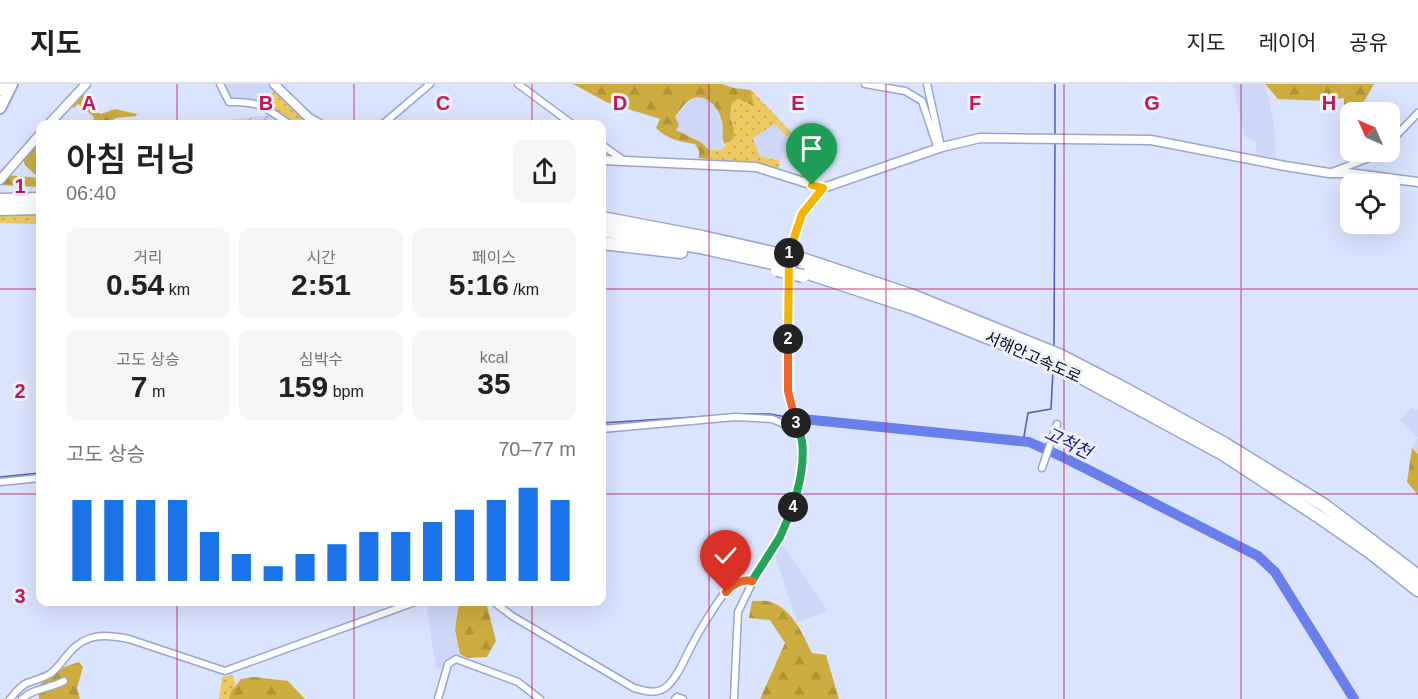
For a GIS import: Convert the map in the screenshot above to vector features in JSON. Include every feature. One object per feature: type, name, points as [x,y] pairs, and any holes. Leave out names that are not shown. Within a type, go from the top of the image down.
[{"type":"highway","points":[[0,90],[3,84]]},
{"type":"highway","points":[[0,108],[12,84]]},
{"type":"highway","points":[[0,203],[36,200]]},
{"type":"highway","points":[[0,203],[36,209]]},
{"type":"highway","name":"서해안고속도로","points":[[606,219],[702,237],[777,263]]},
{"type":"highway","name":"서해안고속도로","points":[[606,231],[777,263],[913,296],[1059,360],[1225,444],[1324,505],[1418,576]]},
{"type":"highway","points":[[606,243],[777,263]]},
{"type":"highway","name":"서해안고속도로","points":[[802,269],[1039,351]]},
{"type":"highway","name":"서해안고속도로","points":[[1059,360],[1223,454],[1370,552],[1418,590]]},
{"type":"street","points":[[53,120],[86,84]]},
{"type":"street","points":[[220,84],[228,102],[248,101],[265,107],[283,120]]},
{"type":"street","points":[[274,84],[313,120]]},
{"type":"street","points":[[387,120],[430,84]]},
{"type":"street","points":[[518,84],[567,120]]},
{"type":"street","points":[[865,84],[904,91],[922,101],[940,148]]},
{"type":"street","points":[[927,84],[940,148]]},
{"type":"street","points":[[1400,132],[1418,113]]},
{"type":"street","points":[[734,699],[738,612],[792,513],[800,483],[802,438],[796,426],[788,391],[789,250],[802,214],[823,188],[940,148],[980,138],[1151,140],[1329,173],[1348,173],[1418,182]]},
{"type":"street","points":[[0,180],[36,139]]},
{"type":"street","points":[[606,149],[624,160]]},
{"type":"street","points":[[606,160],[756,167],[823,188]]},
{"type":"street","points":[[1329,173],[1358,162]]},
{"type":"street","points":[[606,429],[735,417],[772,419],[796,426]]},
{"type":"street","points":[[1043,465],[1057,424]]},
{"type":"street","points":[[0,482],[36,478]]},
{"type":"street","points":[[499,606],[512,616],[634,688],[650,692],[667,687],[682,665],[692,644],[731,586],[746,580],[753,581]]},
{"type":"street","points":[[10,699],[24,684],[48,676],[82,639],[114,636],[129,639],[225,671],[404,606]]},
{"type":"street","points":[[438,699],[448,664],[456,659],[518,682],[540,699]]},
{"type":"street","points":[[22,699],[31,691],[52,687],[64,681]]},
{"type":"street","points":[[24,684],[31,691]]},
{"type":"street","points":[[675,699],[677,697],[683,699]]},
{"type":"shaded area","points":[[225,84],[270,84],[276,89],[264,103],[229,99]]},
{"type":"shaded area","points":[[1233,84],[1265,84],[1274,123],[1276,160],[1255,157],[1256,142],[1244,136]]},
{"type":"shaded area","points":[[276,89],[305,119],[288,120],[264,103]]},
{"type":"shaded area","points":[[751,90],[791,132],[787,137],[775,124],[753,138],[760,156],[780,161],[779,170],[762,165],[708,159],[710,151],[723,149],[734,130],[730,117],[732,103],[738,99],[754,105]]},
{"type":"shaded area","points":[[699,97],[708,99],[716,107],[723,122],[723,149],[710,151],[702,143],[675,130],[679,125],[675,118],[690,100]]},
{"type":"shaded area","points":[[269,115],[277,120],[229,120]]},
{"type":"shaded area","points":[[775,124],[787,137],[780,161],[760,156],[753,138]]},
{"type":"shaded area","points":[[0,214],[36,214],[36,224],[0,223]]},
{"type":"shaded area","points":[[1411,408],[1418,410],[1418,438],[1400,420]]},
{"type":"shaded area","points":[[1418,438],[1418,454],[1412,448]]},
{"type":"shaded area","points":[[782,544],[828,611],[797,622],[774,552]]},
{"type":"shaded area","points":[[427,606],[458,606],[455,630],[460,654],[451,659],[444,668],[436,669]]},
{"type":"shaded area","points":[[233,675],[236,686],[229,699],[219,699],[222,677]]},
{"type":"green space","points":[[573,84],[722,84],[751,90],[754,106],[738,99],[732,103],[730,117],[734,130],[733,139],[724,144],[722,121],[715,106],[707,99],[697,97],[686,103],[675,117],[679,125],[676,130],[702,143],[710,151],[708,159],[699,158],[699,151],[695,144],[669,137],[656,128],[660,119],[606,102]]},
{"type":"green space","points":[[1265,84],[1374,84],[1363,102],[1344,102],[1344,98],[1326,101],[1278,99]]},
{"type":"green space","points":[[84,94],[89,109],[101,114],[115,109],[137,114],[113,120],[93,120],[94,117],[78,104],[74,108],[70,105]]},
{"type":"green space","points":[[36,142],[36,175],[25,165],[23,158]]},
{"type":"green space","points":[[7,175],[36,178],[36,187],[0,185]]},
{"type":"green space","points":[[1412,448],[1418,454],[1418,495],[1407,482]]},
{"type":"green space","points":[[752,601],[769,601],[779,606],[796,623],[812,653],[826,655],[839,699],[760,699],[785,643],[770,620],[749,618]]},
{"type":"green space","points":[[458,606],[487,606],[496,641],[487,657],[467,658],[460,654],[455,630]]},
{"type":"green space","points":[[79,662],[83,667],[77,688],[80,699],[39,699],[41,684],[45,678],[57,670]]},
{"type":"green space","points":[[253,677],[288,681],[305,699],[229,699],[231,692],[241,679]]},
{"type":"waterway","points":[[1055,84],[1055,134]]},
{"type":"waterway","points":[[1054,347],[1055,142]]},
{"type":"waterway","points":[[1023,442],[1028,413],[1051,409],[1053,370]]},
{"type":"waterway","name":"고척천","points":[[606,423],[740,414],[770,414],[792,418]]},
{"type":"waterway","name":"고척천","points":[[793,418],[1029,442],[1065,458],[1258,556],[1275,572],[1354,699]]},
{"type":"waterway","name":"고척천","points":[[0,477],[36,473]]},
{"type":"route","points":[[726,592],[731,586],[746,580],[753,581],[792,513],[800,483],[802,438],[796,429],[788,391],[789,250],[802,214],[823,188],[812,185]]}]
